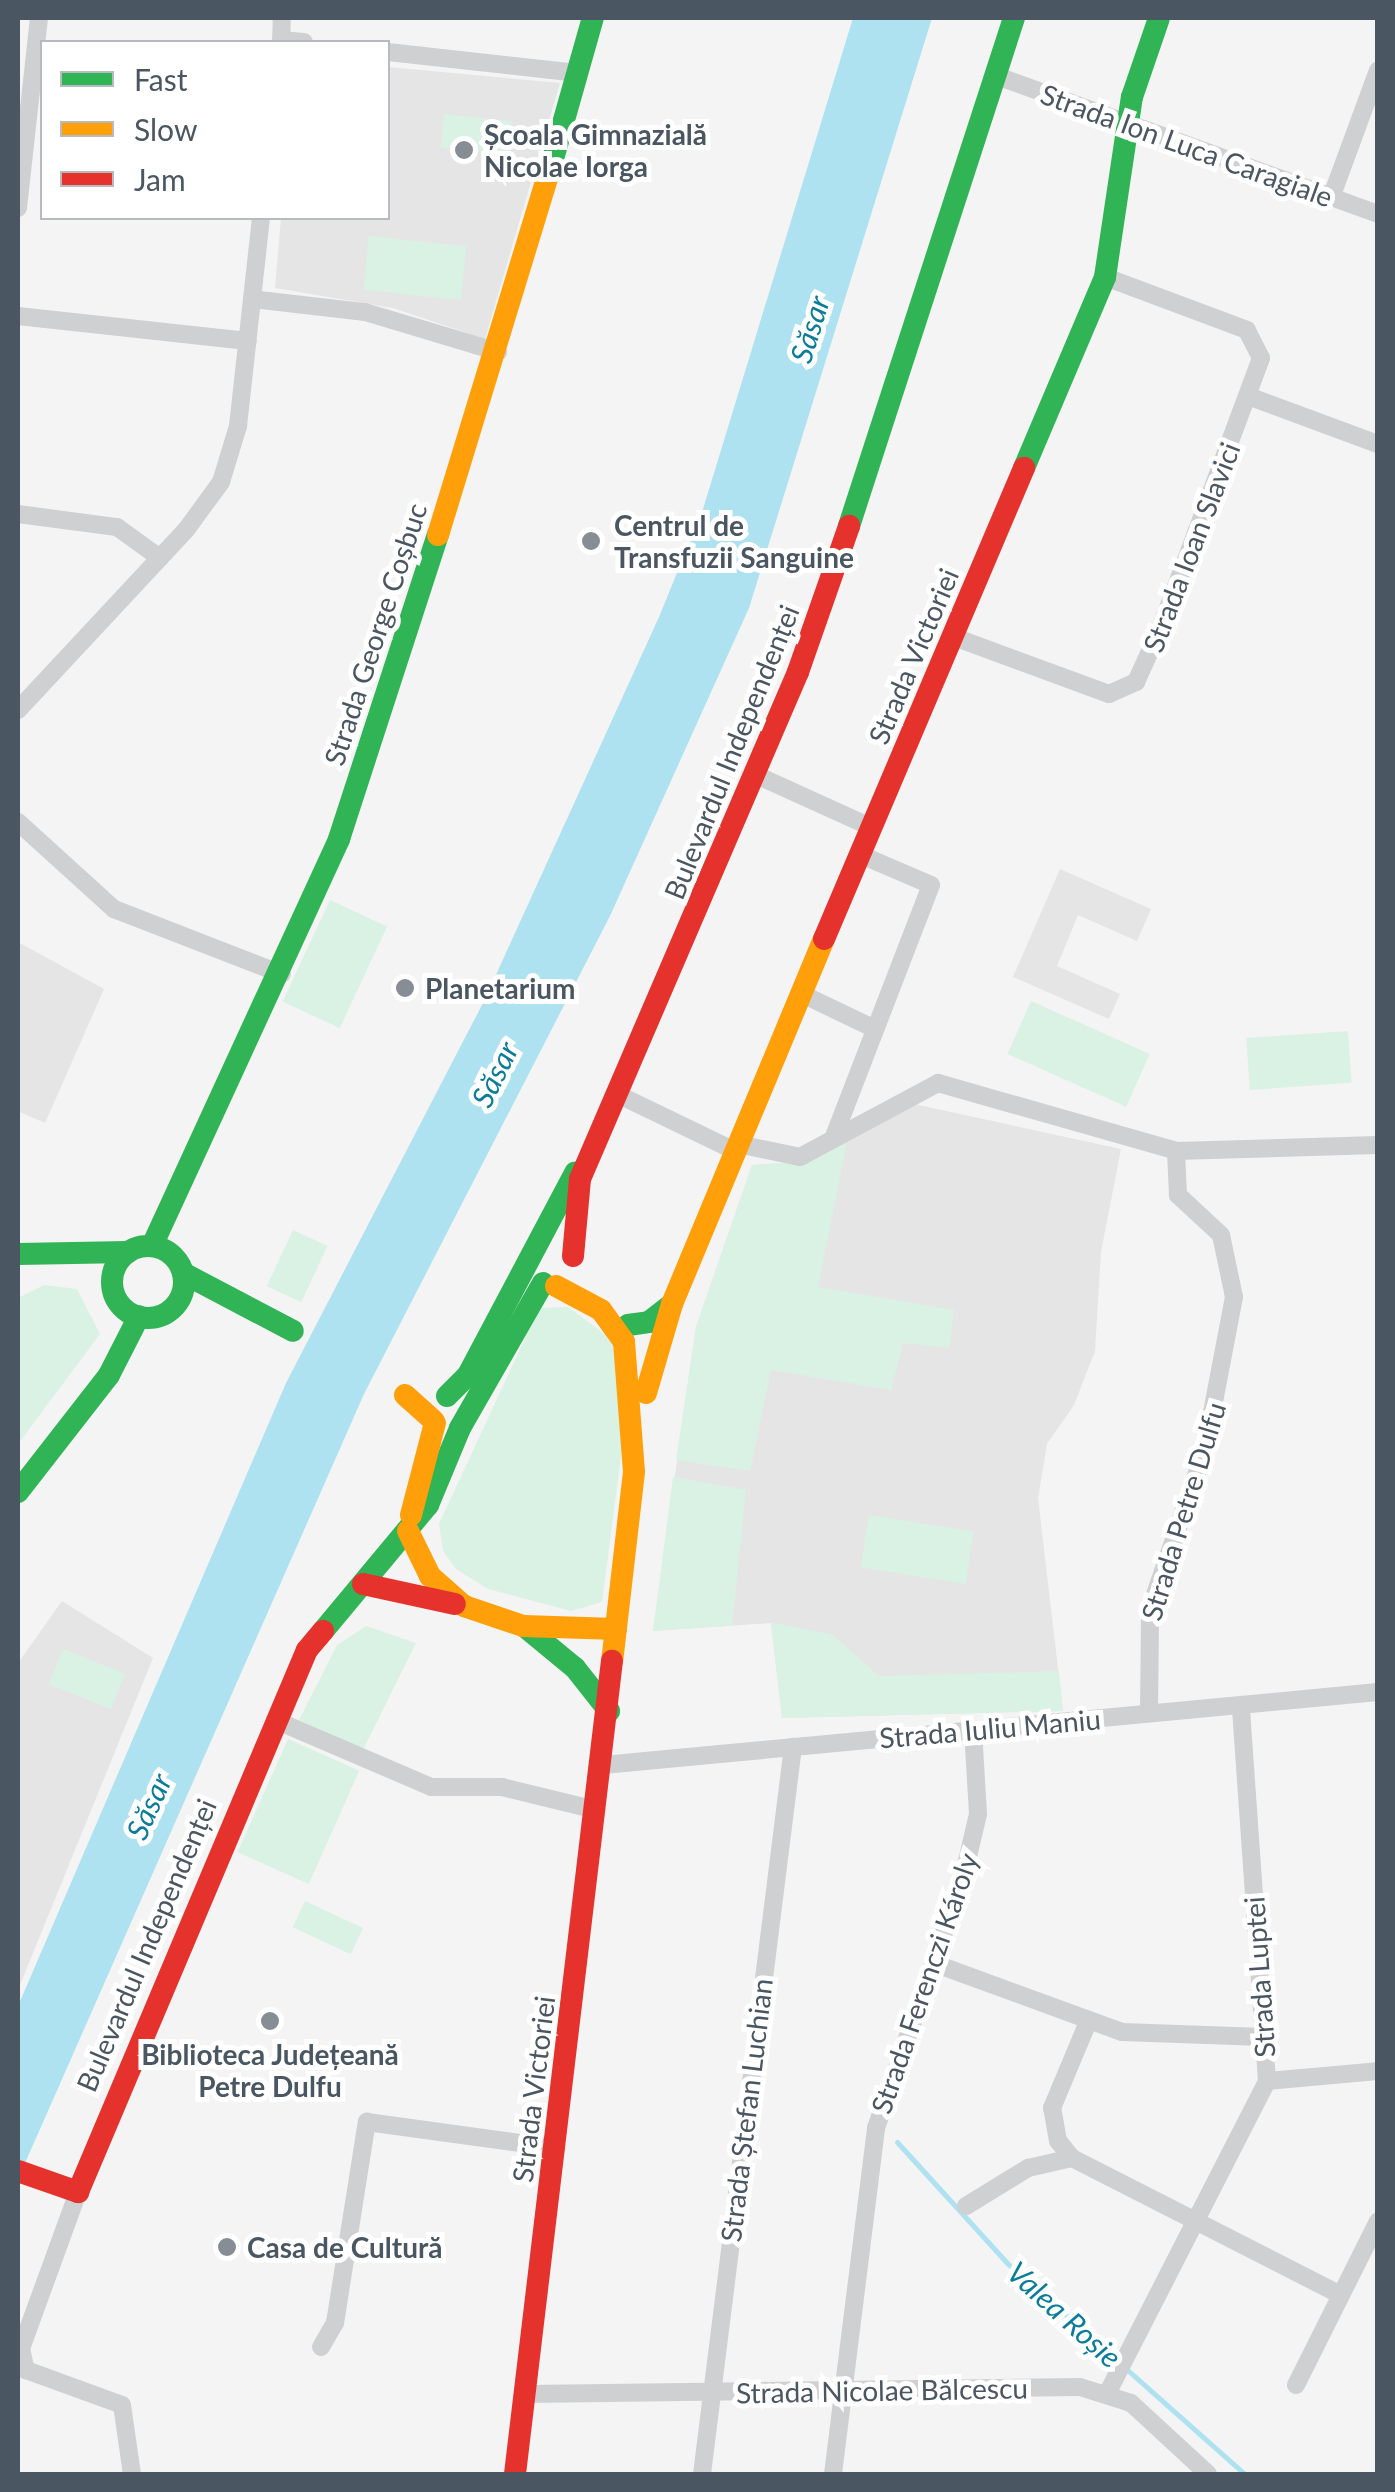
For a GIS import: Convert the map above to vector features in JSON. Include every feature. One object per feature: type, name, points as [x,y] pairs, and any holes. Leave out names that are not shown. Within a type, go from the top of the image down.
[{"type":"main road","name":"Strada George Coșbuc","points":[[152,1246],[282,974],[366,764],[498,352],[593,18]]},
{"type":"main road","name":"Bulevardul Independenței","points":[[78,2192],[275,1720],[324,1623],[408,1531],[444,1476],[464,1421],[549,1285],[574,1262],[574,1198],[588,1156],[756,775],[876,454],[1014,18]]},
{"type":"main road","name":"Strada Victoriei","points":[[515,2474],[646,1393],[672,1304],[1105,277],[1128,124],[1159,18]]},
{"type":"main road","name":"Bulevardul Independenței","points":[[408,1531],[438,1409],[468,1375],[559,1194],[588,1156]]},
{"type":"main road","points":[[549,1285],[534,1268],[559,1194]]},
{"type":"main road","points":[[18,1254],[66,1258],[152,1246],[172,1254],[183,1273],[293,1332]]},
{"type":"main road","points":[[541,1250],[558,1246],[574,1262]]},
{"type":"main road","points":[[114,1294],[115,1267],[128,1252]]},
{"type":"main road","points":[[66,1258],[139,1316],[242,1306]]},
{"type":"main road","name":"Strada Victoriei","points":[[574,1262],[628,1325],[646,1393]]},
{"type":"main road","points":[[166,1313],[181,1296],[183,1273]]},
{"type":"main road","name":"Strada Victoriei","points":[[549,1285],[601,1310],[624,1342],[634,1472]]},
{"type":"main road","points":[[628,1325],[649,1322],[672,1304]]},
{"type":"main road","points":[[18,1492],[109,1374],[139,1316]]},
{"type":"main road","points":[[407,1397],[464,1421]]},
{"type":"main road","points":[[408,1531],[430,1576],[464,1606]]},
{"type":"main road","points":[[363,1584],[464,1606],[523,1626],[616,1629]]},
{"type":"main road","points":[[523,1626],[575,1668],[608,1711]]},
{"type":"main road","points":[[18,2171],[78,2192]]},
{"type":"street","points":[[18,208],[28,146],[39,18]]},
{"type":"street","points":[[390,52],[578,72]]},
{"type":"street","points":[[1331,198],[1370,114],[1378,70]]},
{"type":"street","name":"Strada Ion Luca Caragiale","points":[[996,76],[1378,214]]},
{"type":"street","points":[[18,710],[160,558],[221,482],[238,426],[262,220]]},
{"type":"street","points":[[1105,277],[1247,330],[1261,358],[1248,396],[1378,444]]},
{"type":"street","points":[[252,298],[365,312],[498,352]]},
{"type":"street","points":[[18,316],[248,341]]},
{"type":"street","name":"Strada Ioan Slavici","points":[[954,638],[1097,691],[1136,682],[1248,396]]},
{"type":"street","points":[[18,514],[110,525],[160,558]]},
{"type":"street","points":[[756,775],[873,828]]},
{"type":"street","points":[[18,822],[114,909],[282,974]]},
{"type":"street","points":[[833,1140],[931,885],[861,856]]},
{"type":"street","points":[[802,994],[874,1028]]},
{"type":"street","points":[[617,1094],[737,1148],[784,1158],[833,1140],[938,1083],[1176,1151],[1378,1144]]},
{"type":"street","name":"Strada Petre Dulfu","points":[[1149,1713],[1150,1609],[1205,1449],[1234,1297],[1222,1235],[1178,1195],[1176,1151]]},
{"type":"street","name":"Strada Iuliu Maniu","points":[[603,1765],[1378,1692]]},
{"type":"street","name":"Strada Luptei","points":[[1108,2392],[1267,2080],[1241,1704]]},
{"type":"street","points":[[275,1720],[431,1787],[491,1786],[596,1810]]},
{"type":"street","name":"Strada Ferenczi Károly","points":[[833,2474],[840,2390],[876,2128],[936,1964],[978,1814],[973,1730]]},
{"type":"street","name":"Strada Ștefan Luchian","points":[[702,2474],[794,1747]]},
{"type":"street","points":[[936,1964],[1088,2022],[1148,2037],[1263,2037]]},
{"type":"street","points":[[1088,2022],[1052,2108],[1058,2141],[1072,2158],[1340,2294]]},
{"type":"street","points":[[1267,2080],[1378,2071]]},
{"type":"street","points":[[321,2347],[335,2322],[368,2122],[556,2148]]},
{"type":"street","points":[[966,2206],[1028,2168],[1072,2158]]},
{"type":"street","name":"Bulevardul Independenței","points":[[78,2192],[21,2350],[26,2370],[122,2405],[132,2474]]},
{"type":"street","points":[[1296,2385],[1378,2221]]},
{"type":"street","points":[[1108,2392],[1208,2474]]},
{"type":"street","name":"Strada Nicolae Bălcescu","points":[[526,2394],[1108,2392]]},
{"type":"shaded area","name":"Școala Gimnazială Nicolae Iorga","points":[[390,67],[560,83],[485,339],[393,308],[275,288],[281,220],[390,220]]},
{"type":"shaded area","points":[[1060,869],[1151,909],[1137,941],[1078,915],[1057,966],[1120,994],[1109,1019],[1013,977]]},
{"type":"shaded area","points":[[18,942],[104,989],[45,1123],[18,1111]]},
{"type":"shaded area","points":[[914,1104],[1121,1149],[1101,1252],[1095,1351],[1074,1405],[1047,1444],[1038,1498],[1063,1711],[782,1718],[771,1623],[653,1631],[696,1327],[752,1165],[799,1162]]},
{"type":"shaded area","points":[[62,1601],[153,1658],[18,1990],[18,1663]]},
{"type":"green space","points":[[444,114],[512,121],[508,155],[440,148]]},
{"type":"green space","points":[[369,236],[466,246],[461,300],[363,290]]},
{"type":"green space","points":[[330,900],[387,927],[340,1028],[283,1002]]},
{"type":"green space","points":[[1031,1001],[1150,1054],[1126,1107],[1007,1054]]},
{"type":"green space","points":[[1348,1031],[1352,1083],[1250,1090],[1246,1038]]},
{"type":"green space","points":[[848,1137],[818,1287],[954,1310],[949,1348],[903,1343],[891,1390],[771,1370],[750,1471],[676,1460],[696,1327],[752,1165],[799,1162]]},
{"type":"green space","points":[[293,1230],[327,1246],[301,1302],[267,1286]]},
{"type":"green space","points":[[44,1285],[77,1289],[100,1334],[18,1444],[18,1298]]},
{"type":"green space","points":[[568,1307],[614,1341],[628,1403],[602,1602],[571,1611],[488,1589],[456,1569],[443,1551],[439,1524],[539,1308]]},
{"type":"green space","points":[[673,1477],[746,1490],[732,1625],[653,1631]]},
{"type":"green space","points":[[869,1515],[974,1532],[965,1584],[861,1567]]},
{"type":"green space","points":[[771,1622],[833,1635],[879,1676],[1059,1671],[1063,1711],[782,1718]]},
{"type":"green space","points":[[366,1626],[416,1643],[363,1750],[299,1720],[337,1645]]},
{"type":"green space","points":[[63,1649],[125,1674],[111,1709],[49,1684]]},
{"type":"green space","points":[[288,1739],[359,1771],[309,1884],[238,1852]]},
{"type":"green space","points":[[305,1901],[363,1928],[351,1954],[293,1927]]},
{"type":"water","name":"Săsar","points":[[853,18],[932,18],[749,608],[610,916],[364,1394],[18,2179],[18,2006],[286,1383],[484,1001],[659,617],[703,509]]},
{"type":"waterway","name":"Valea Roșie","points":[[897,2142],[1007,2263],[1245,2474]]},
{"type":"traffic: fast","points":[[549,173],[593,18]]},
{"type":"traffic: fast","points":[[849,526],[1014,18]]},
{"type":"traffic: fast","points":[[1024,468],[1105,277],[1132,97],[1159,18]]},
{"type":"traffic: fast","points":[[152,1246],[339,839],[438,535]]},
{"type":"traffic: fast","points":[[447,1396],[468,1375],[575,1173]]},
{"type":"traffic: fast","points":[[148,1246],[173,1257],[184,1282],[173,1307],[148,1318],[123,1307],[112,1282],[123,1257],[148,1246]]},
{"type":"traffic: fast","points":[[18,1254],[128,1252]]},
{"type":"traffic: fast","points":[[183,1273],[293,1331]]},
{"type":"traffic: fast","points":[[323,1631],[428,1505],[460,1428],[543,1283]]},
{"type":"traffic: fast","points":[[628,1325],[649,1322],[672,1304]]},
{"type":"traffic: fast","points":[[18,1492],[109,1375],[139,1316]]},
{"type":"traffic: fast","points":[[524,1626],[575,1668],[609,1711]]},
{"type":"traffic: slow","points":[[438,535],[549,173]]},
{"type":"traffic: slow","points":[[646,1393],[672,1304],[824,939]]},
{"type":"traffic: slow","points":[[556,1286],[601,1310],[624,1342],[634,1472],[612,1661]]},
{"type":"traffic: slow","points":[[405,1395],[433,1420]]},
{"type":"traffic: slow","points":[[411,1515],[435,1423]]},
{"type":"traffic: slow","points":[[408,1531],[430,1576],[464,1606],[523,1626],[616,1629]]},
{"type":"traffic: jam","points":[[824,939],[1024,468]]},
{"type":"traffic: jam","points":[[573,1256],[580,1179],[798,672],[849,526]]},
{"type":"traffic: jam","points":[[363,1584],[455,1604]]},
{"type":"traffic: jam","points":[[18,2171],[78,2192],[307,1650],[323,1631]]},
{"type":"traffic: jam","points":[[515,2474],[612,1661]]},
{"type":"place","name":"Școala Gimnazială Nicolae Iorga","points":[[464,150]]},
{"type":"place","name":"Centrul de Transfuzii Sanguine","points":[[591,541]]},
{"type":"place","name":"Planetarium","points":[[405,988]]},
{"type":"place","name":"Biblioteca Județeană Petre Dulfu","points":[[270,2021]]},
{"type":"place","name":"Casa de Cultură","points":[[227,2247]]}]
